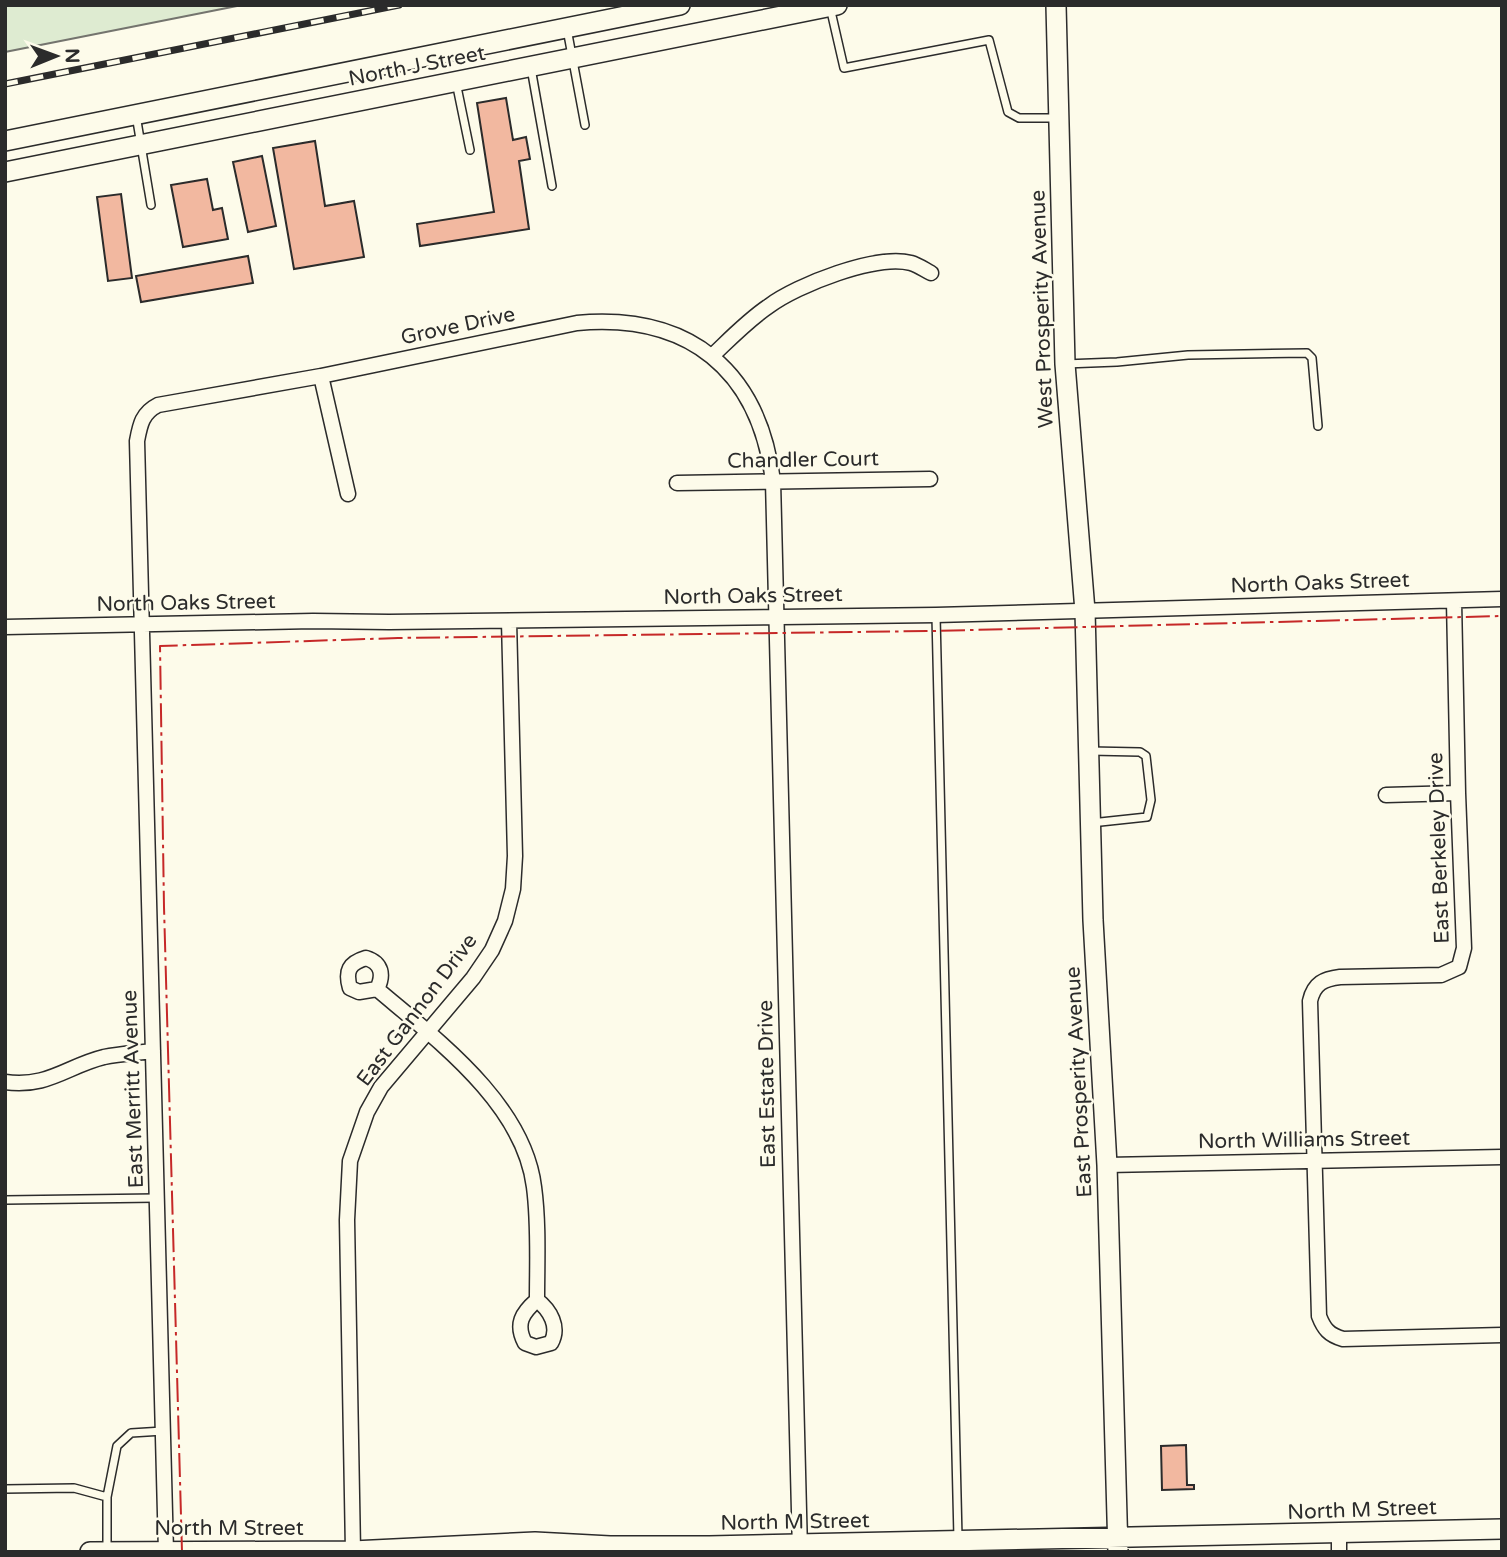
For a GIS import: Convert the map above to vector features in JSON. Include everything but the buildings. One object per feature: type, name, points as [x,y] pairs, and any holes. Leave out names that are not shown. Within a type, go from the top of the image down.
[{"type":"main road","name":"North J Street","points":[[5,141],[680,5]]},
{"type":"main road","name":"West Prosperity Avenue","points":[[1056,5],[1065,364],[1085,611]]},
{"type":"main road","name":"North J Street","points":[[5,172],[834,6]]},
{"type":"main road","name":"East Prosperity Avenue","points":[[1085,611],[1093,920],[1107,1165],[1118,1545]]},
{"type":"main road","name":"North M Street","points":[[90,1552],[353,1550],[535,1542],[610,1546],[799,1548],[958,1542],[1118,1545],[1339,1543],[1502,1529]]},
{"type":"street","points":[[712,356],[771,304],[831,276],[862,266],[890,262],[911,263],[931,273]]},
{"type":"street","name":"Grove Drive","points":[[141,625],[137,441],[143,417],[148,410],[158,405],[321,376],[577,323],[600,321],[621,322],[666,332],[691,341],[712,356],[739,387],[764,431],[773,481],[776,616]]},
{"type":"street","points":[[321,376],[348,494]]},
{"type":"street","name":"Chandler Court","points":[[677,483],[930,479]]},
{"type":"street","name":"North Oaks Street","points":[[5,627],[936,615],[1502,600]]},
{"type":"street","name":"East Berkeley Drive","points":[[1454,601],[1464,948],[1459,967],[1441,975],[1328,979],[1312,991],[1310,1001],[1319,1316],[1324,1329],[1333,1336],[1354,1339],[1502,1335]]},
{"type":"street","name":"East Estate Drive","points":[[776,616],[799,1548]]},
{"type":"street","name":"East Gannon Drive","points":[[353,1550],[346,1220],[350,1161],[367,1112],[381,1087],[473,978],[492,950],[505,921],[513,889],[514,843],[509,621]]},
{"type":"street","name":"East Merritt Avenue","points":[[141,625],[166,1551]]},
{"type":"street","points":[[1386,794],[1458,793]]},
{"type":"street","points":[[377,989],[428,1032],[481,1083],[516,1130],[534,1184],[537,1300]]},
{"type":"street","points":[[5,1083],[55,1078],[102,1058],[153,1051]]},
{"type":"street","name":"North Williams Street","points":[[1107,1165],[1502,1157]]},
{"type":"lane","points":[[834,6],[844,68],[989,40],[1008,112],[1019,118],[1059,118]]},
{"type":"lane","points":[[567,28],[585,125]]},
{"type":"lane","points":[[530,67],[552,186]]},
{"type":"lane","points":[[456,82],[470,150]]},
{"type":"lane","points":[[135,115],[151,205]]},
{"type":"lane","points":[[1065,364],[1188,355],[1307,353],[1312,358],[1318,426]]},
{"type":"lane","points":[[936,615],[958,1542]]},
{"type":"lane","points":[[1089,751],[1140,752],[1146,756],[1151,800],[1147,817],[1091,823]]},
{"type":"lane","points":[[5,1200],[157,1198]]},
{"type":"lane","points":[[107,1552],[107,1497],[117,1446],[131,1433],[163,1431]]},
{"type":"lane","points":[[5,1489],[74,1488],[107,1497]]},
{"type":"green space","points":[[5,5],[242,5],[5,52]]},
{"type":"railway","points":[[5,84],[399,5]]},
{"type":"power","points":[[182,1552],[164,907],[160,646],[398,638],[932,631],[1502,616]]}]
